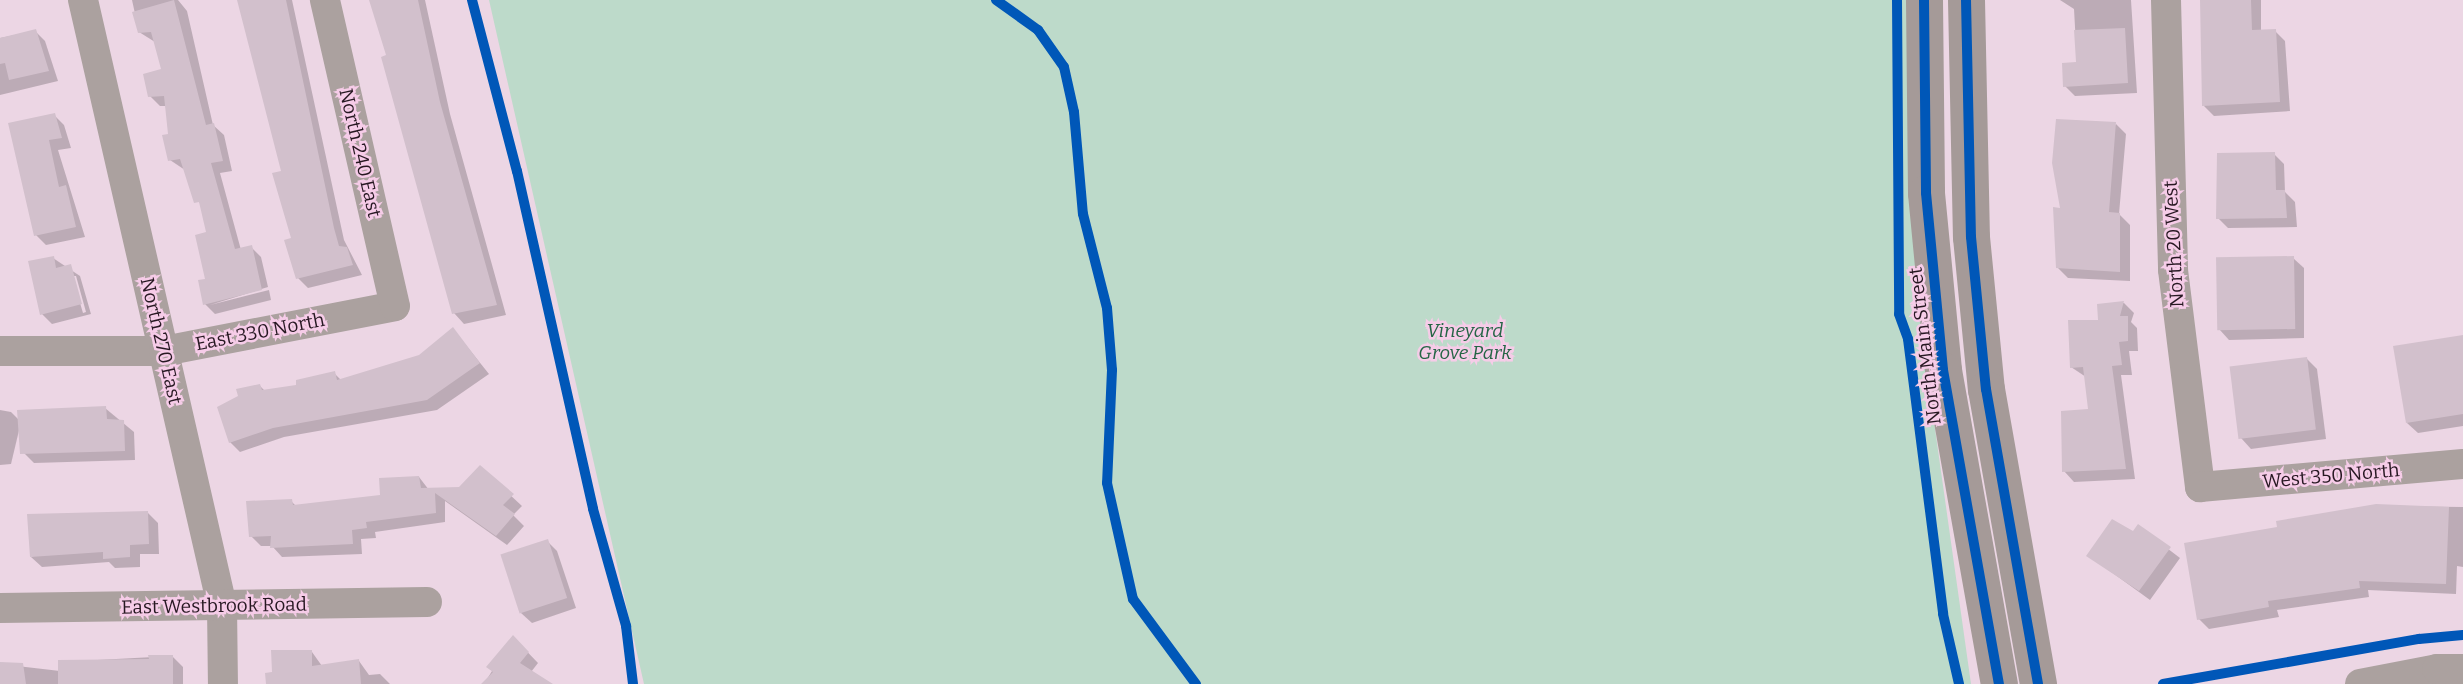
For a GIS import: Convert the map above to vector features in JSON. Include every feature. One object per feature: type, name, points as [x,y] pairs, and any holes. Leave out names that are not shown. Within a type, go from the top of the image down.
[{"type":"main road","name":"North Main Street","points":[[1924,0],[1926,193],[1943,370],[1998,684]]},
{"type":"main road","points":[[1966,0],[1970,237],[1986,389],[2038,684]]},
{"type":"street","name":"North 270 East","points":[[83,0],[222,606],[223,684]]},
{"type":"street","name":"North 240 East","points":[[325,0],[395,306]]},
{"type":"street","name":"North 20 West","points":[[2166,0],[2173,270],[2200,487]]},
{"type":"street","name":"East 330 North","points":[[0,351],[163,351],[395,306]]},
{"type":"street","name":"West 350 North","points":[[2200,487],[2463,464]]},
{"type":"street","name":"East Westbrook Road","points":[[0,608],[428,602]]},
{"type":"street","points":[[2360,684],[2437,669],[2463,669]]},
{"type":"green space","name":"Vineyard Grove Park","points":[[489,0],[1913,0],[1926,365],[1971,684],[644,684]]},
{"type":"building","points":[[174,0],[206,125],[214,123],[223,161],[211,163],[235,249],[252,245],[262,290],[203,305],[198,280],[205,279],[195,235],[206,232],[199,202],[194,203],[180,159],[168,161],[162,135],[168,134],[164,96],[148,97],[143,74],[161,69],[151,32],[138,33],[132,12]]},
{"type":"building","points":[[237,0],[286,0],[334,228],[339,246],[347,247],[353,265],[296,279],[284,240],[291,238],[272,173],[281,171]]},
{"type":"building","points":[[369,0],[418,0],[440,102],[497,305],[452,314],[381,57],[386,55]]},
{"type":"building","points":[[2200,0],[2251,0],[2252,30],[2276,29],[2280,102],[2202,106]]},
{"type":"building","points":[[2125,28],[2128,83],[2063,87],[2062,63],[2076,62],[2074,30]]},
{"type":"building","points":[[36,29],[49,71],[9,80],[5,63],[0,64],[0,38]]},
{"type":"building","points":[[55,113],[62,138],[49,140],[59,187],[66,185],[76,227],[34,236],[8,123]]},
{"type":"building","points":[[2056,119],[2116,122],[2109,212],[2120,213],[2120,272],[2056,268],[2053,207],[2060,208],[2052,163]]},
{"type":"building","points":[[2275,152],[2276,190],[2285,190],[2287,218],[2216,219],[2217,153]]},
{"type":"building","points":[[54,256],[56,268],[71,264],[82,304],[40,315],[28,261]]},
{"type":"building","points":[[2294,256],[2295,329],[2217,330],[2216,257]]},
{"type":"building","points":[[2124,301],[2120,316],[2128,316],[2128,341],[2119,342],[2122,365],[2112,366],[2126,469],[2062,472],[2061,411],[2088,409],[2083,367],[2070,368],[2068,320],[2098,320],[2097,304]]},
{"type":"building","points":[[453,327],[480,363],[427,400],[273,428],[229,443],[217,407],[238,396],[236,389],[260,384],[262,390],[296,385],[296,380],[335,371],[337,380],[419,355]]},
{"type":"building","points":[[2463,335],[2463,414],[2406,423],[2393,346]]},
{"type":"building","points":[[2307,357],[2316,429],[2238,439],[2230,367]]},
{"type":"building","points":[[106,406],[107,419],[124,420],[125,451],[20,454],[17,410]]},
{"type":"building","points":[[480,465],[514,494],[503,505],[515,514],[496,536],[435,493],[436,513],[366,522],[367,528],[352,530],[353,544],[270,548],[271,536],[249,537],[246,501],[292,499],[293,505],[380,495],[379,478],[419,476],[421,488],[459,487]]},
{"type":"building","points":[[2376,504],[2449,507],[2446,584],[2359,581],[2360,588],[2268,601],[2269,607],[2197,620],[2184,543],[2277,527],[2276,521]]},
{"type":"building","points":[[148,511],[149,544],[130,545],[130,557],[103,559],[103,552],[30,557],[27,514]]},
{"type":"building","points":[[2112,519],[2133,531],[2138,524],[2171,547],[2139,591],[2086,556]]},
{"type":"building","points":[[548,539],[567,598],[520,613],[500,554]]},
{"type":"building","points":[[513,635],[529,652],[520,663],[553,684],[481,684],[493,672],[486,667]]},
{"type":"building","points":[[271,650],[312,650],[312,666],[359,659],[361,684],[266,684],[265,673],[272,672]]},
{"type":"building","points":[[148,655],[173,655],[173,684],[58,684],[58,660],[149,659]]},
{"type":"building","points":[[0,662],[23,663],[26,684],[0,684]]},
{"type":"cycle path","points":[[472,0],[517,171],[593,509],[626,626],[633,684]]},
{"type":"cycle path","points":[[996,0],[1038,30],[1064,67],[1074,112],[1083,214],[1107,308],[1112,370],[1107,483],[1133,599],[1196,684]]},
{"type":"cycle path","points":[[1897,0],[1899,314],[1908,339],[1943,614],[1959,684]]},
{"type":"cycle path","points":[[1924,0],[1926,193],[1943,370],[1999,684]]},
{"type":"cycle path","points":[[1966,0],[1971,237],[1986,389],[2038,684]]},
{"type":"cycle path","points":[[2163,684],[2419,639],[2463,635]]}]
